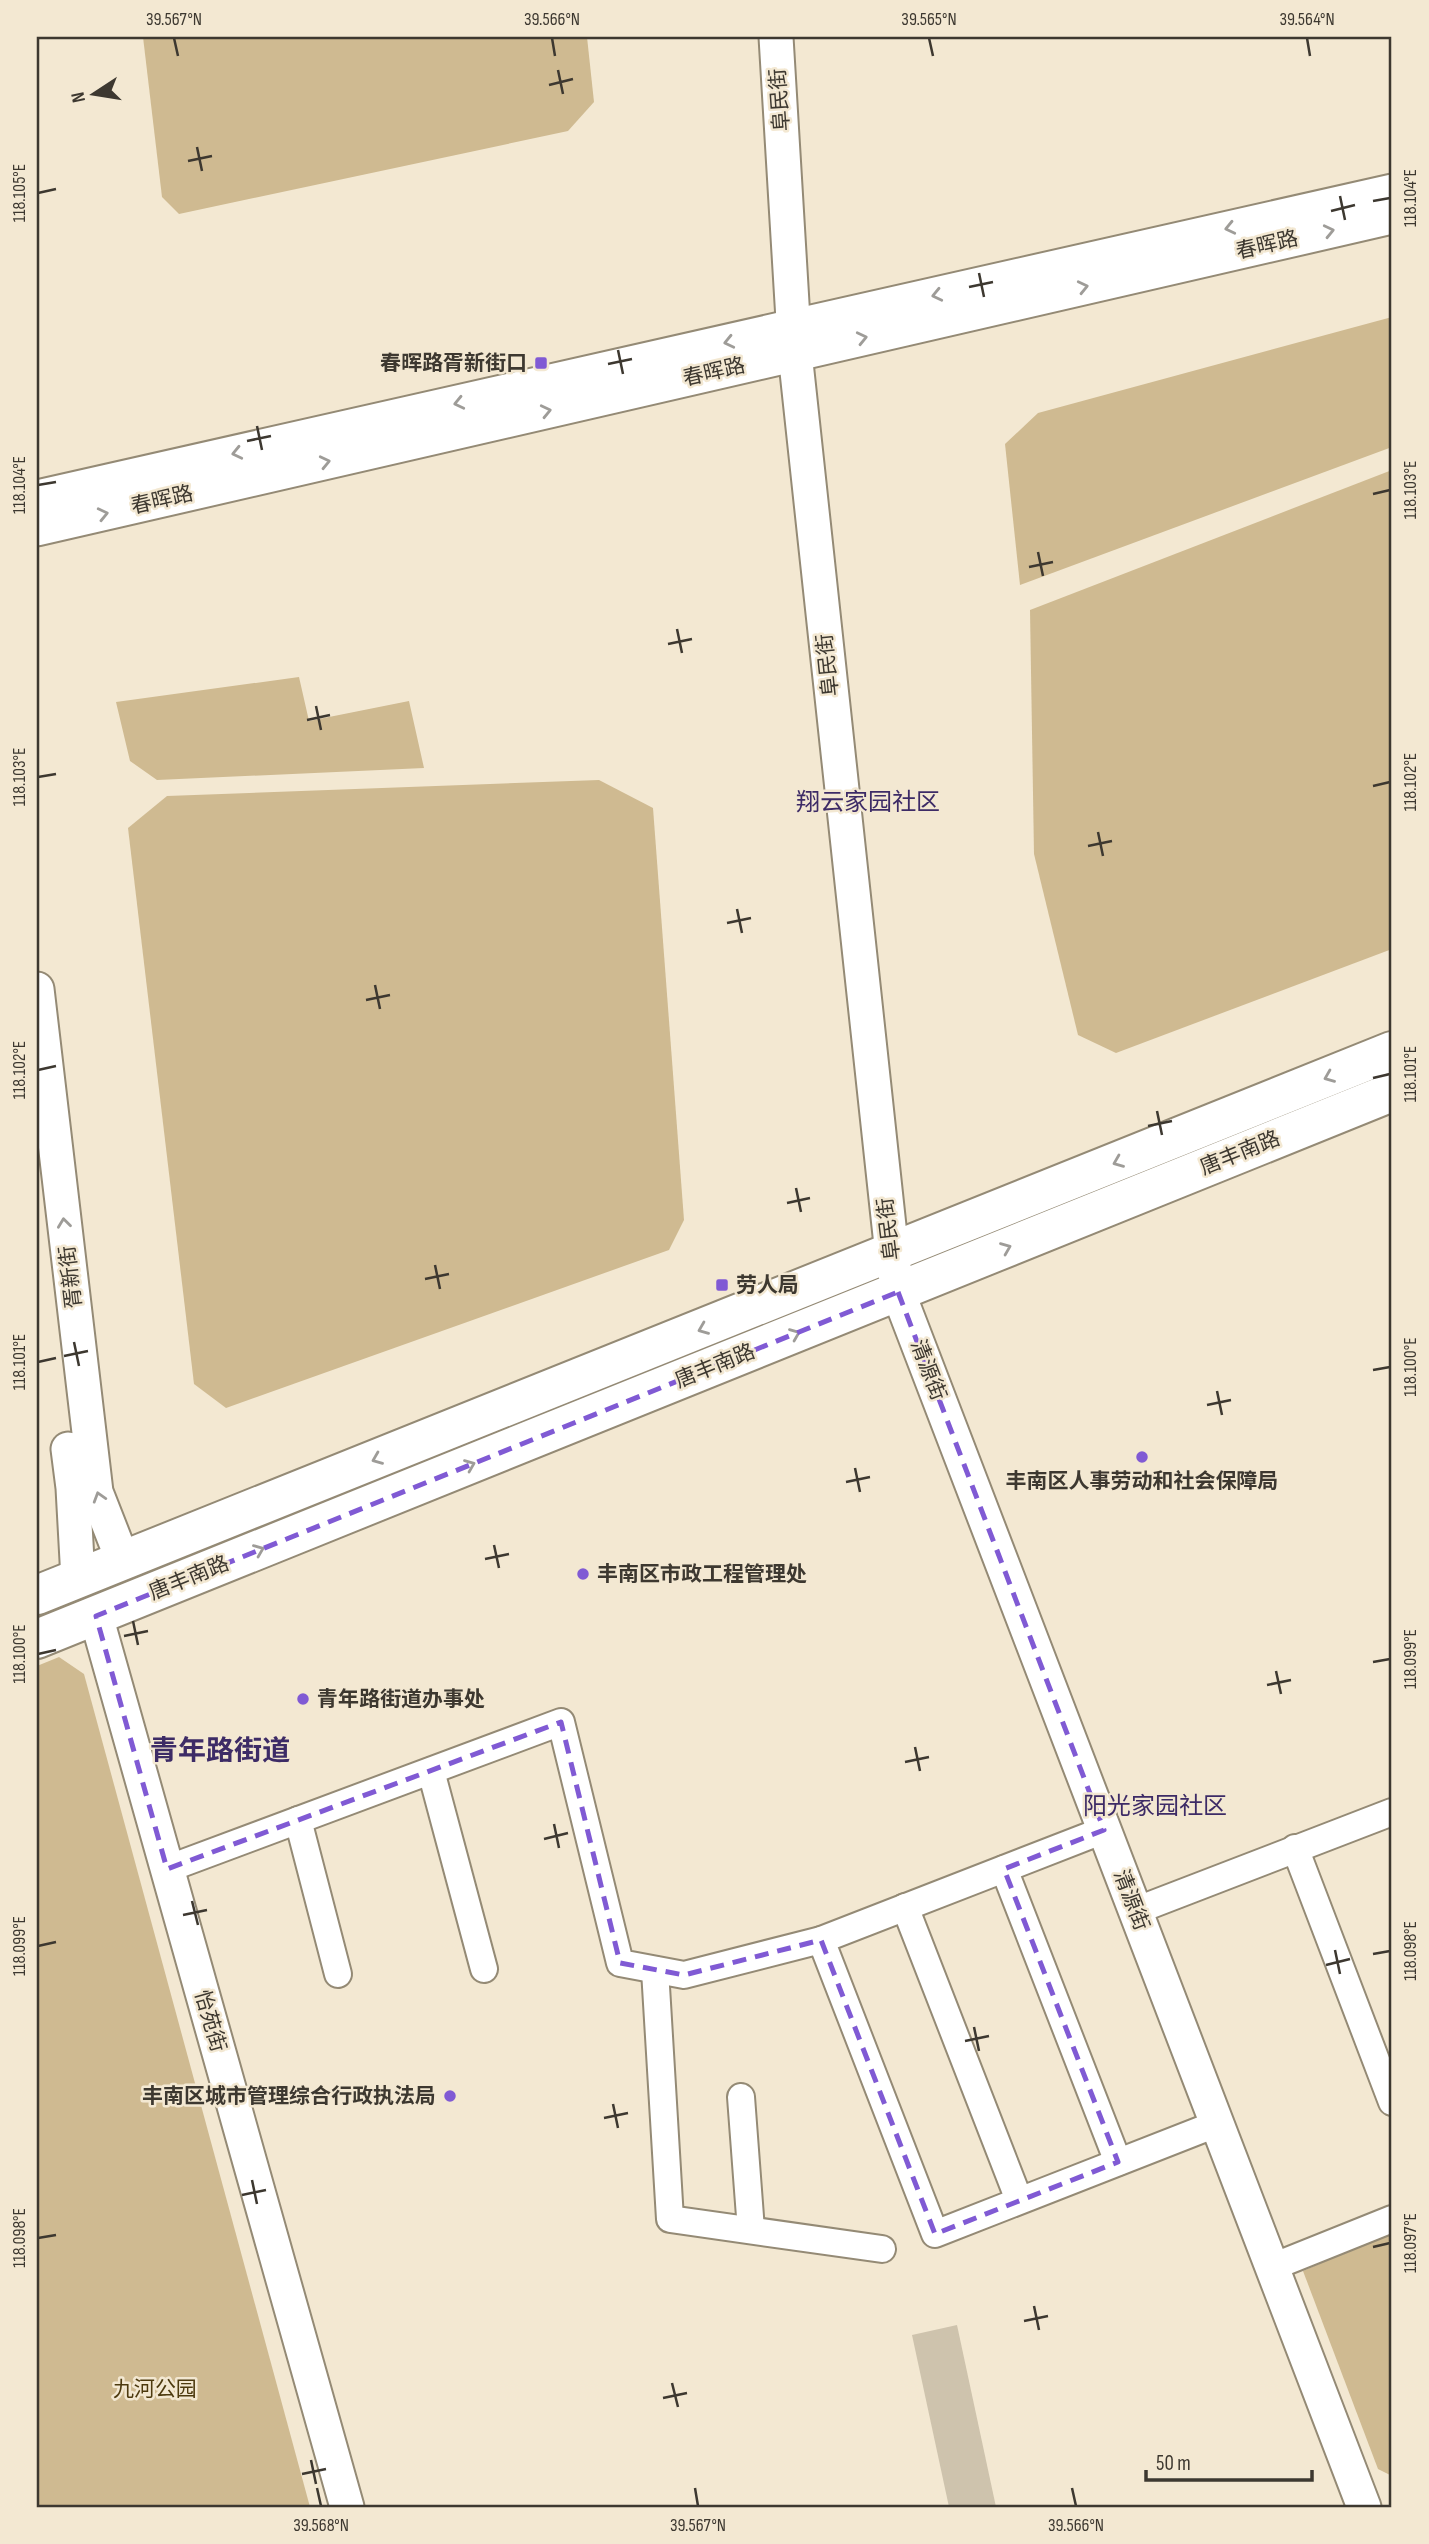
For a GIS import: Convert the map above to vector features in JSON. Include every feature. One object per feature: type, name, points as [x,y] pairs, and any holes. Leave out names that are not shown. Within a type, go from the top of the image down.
[{"type":"main road","name":"唐丰南路","points":[[37,1595],[1392,1051]]},
{"type":"main road","name":"唐丰南路","points":[[37,1639],[1392,1092]]},
{"type":"street","name":"阜民街","points":[[776,37],[795,340],[891,1254],[898,1292]]},
{"type":"street","name":"春晖路","points":[[37,529],[1392,191]]},
{"type":"street","name":"春晖路","points":[[37,498],[1392,217]]},
{"type":"street","name":"胥新街","points":[[37,989],[96,1492],[123,1561]]},
{"type":"street","name":"胥新街","points":[[37,1181],[73,1488],[78,1579]]},
{"type":"street","name":"清源街","points":[[898,1292],[1270,2268],[1364,2507]]},
{"type":"street","name":"怡苑街","points":[[96,1616],[346,2507]]},
{"type":"street","points":[[167,1869],[561,1722],[620,1963],[655,1970],[684,1975],[821,1941],[1104,1830]]},
{"type":"street","points":[[430,1771],[484,1969]]},
{"type":"street","points":[[1135,1911],[1392,1812]]},
{"type":"street","points":[[298,1820],[338,1974]]},
{"type":"street","points":[[1295,1849],[1392,2102]]},
{"type":"street","points":[[1004,1869],[1118,2162]]},
{"type":"street","points":[[905,1907],[1019,2200]]},
{"type":"street","points":[[821,1941],[935,2234],[1216,2124]]},
{"type":"street","points":[[655,1970],[670,2219],[882,2249]]},
{"type":"street","points":[[741,2097],[751,2230]]},
{"type":"street","points":[[1270,2268],[1392,2219]]},
{"type":"highlighted area","points":[[898,1292],[1104,1830],[1004,1869],[1118,2162],[935,2234],[821,1940],[684,1975],[620,1963],[561,1722],[167,1869],[96,1616]]},
{"type":"green space","points":[[143,37],[587,37],[594,102],[568,131],[179,214],[162,197]]},
{"type":"green space","points":[[1392,317],[1392,447],[1020,585],[1005,444],[1038,413]]},
{"type":"green space","points":[[1392,470],[1392,949],[1116,1053],[1078,1035],[1034,854],[1030,610]]},
{"type":"green space","points":[[299,677],[309,721],[409,701],[424,768],[157,780],[130,761],[116,702]]},
{"type":"green space","points":[[599,780],[653,808],[684,1220],[669,1250],[226,1408],[194,1384],[128,828],[167,796]]},
{"type":"green space","name":"九河公园","points":[[59,1657],[84,1674],[310,2507],[37,2507],[37,1666]]},
{"type":"green space","points":[[1392,2232],[1392,2476],[1378,2469],[1303,2271]]},
{"type":"building","points":[[957,2325],[996,2507],[949,2507],[912,2335]]},
{"type":"place","name":"春晖路胥新街口","points":[[541,363]]},
{"type":"place","name":"劳人局","points":[[722,1285]]},
{"type":"place","name":"丰南区人事劳动和社会保障局","points":[[1142,1457]]},
{"type":"place","name":"丰南区市政工程管理处","points":[[583,1574]]},
{"type":"place","name":"青年路街道办事处","points":[[303,1699]]},
{"type":"place","name":"丰南区城市管理综合行政执法局","points":[[450,2096]]},
{"type":"district","name":"翔云家园社区","points":[[868,802]]},
{"type":"district","name":"青年路街道","points":[[220,1751]]},
{"type":"district","name":"阳光家园社区","points":[[1155,1806]]}]
